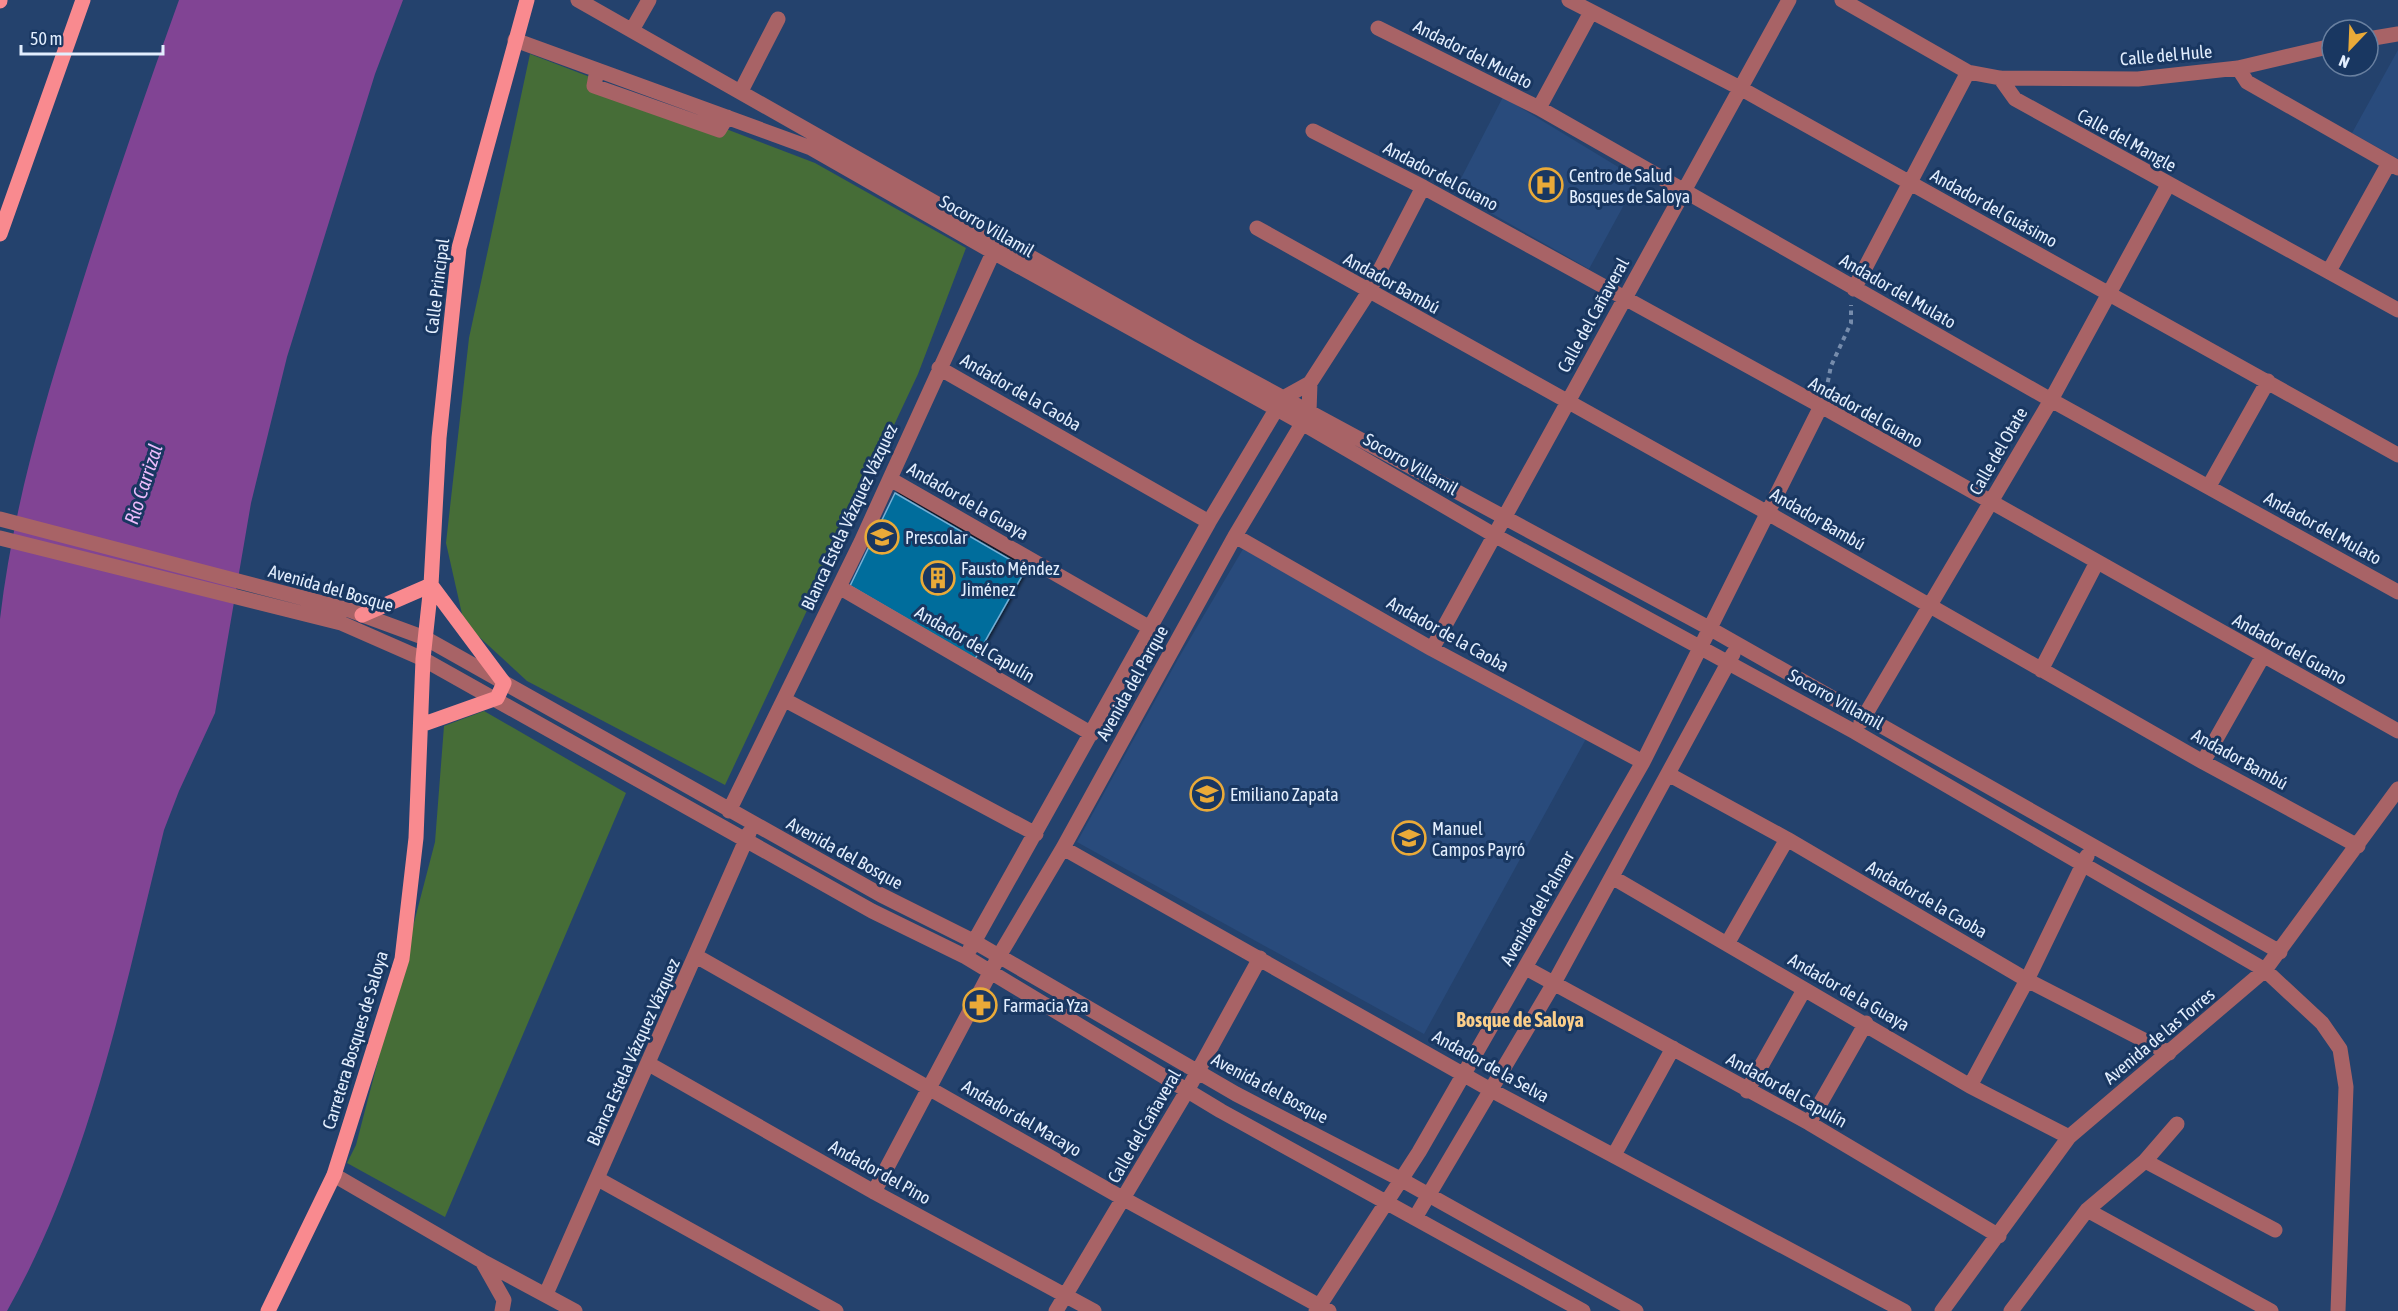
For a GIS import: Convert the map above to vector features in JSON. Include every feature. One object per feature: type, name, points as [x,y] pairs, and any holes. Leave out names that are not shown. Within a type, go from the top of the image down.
[{"type":"main road","points":[[0,234],[83,0]]},
{"type":"main road","name":"Calle Principal","points":[[431,585],[439,438],[459,248],[527,0]]},
{"type":"main road","points":[[351,616],[431,585],[504,683],[497,698],[421,725]]},
{"type":"main road","name":"Carretera Bosques de Saloya","points":[[268,1311],[334,1175],[402,959],[416,838],[423,658],[431,585]]},
{"type":"street","name":"Socorro Villamil","points":[[578,0],[1000,238],[1280,404]]},
{"type":"street","points":[[632,30],[649,0]]},
{"type":"street","name":"Andador del Guásimo","points":[[1569,0],[1740,88],[1909,185],[2268,381],[2398,455]]},
{"type":"street","name":"Calle del Cañaveral","points":[[1432,649],[1789,0]]},
{"type":"street","points":[[1842,0],[1968,72],[2000,78]]},
{"type":"street","points":[[1539,108],[1591,12]]},
{"type":"street","points":[[741,91],[778,19]]},
{"type":"street","name":"Andador del Mulato","points":[[1378,28],[1539,108],[2051,400],[2398,592]]},
{"type":"street","points":[[2380,37],[2398,34]]},
{"type":"street","name":"Socorro Villamil","points":[[515,40],[811,148],[993,252],[1709,628],[1866,715],[2280,952]]},
{"type":"street","name":"Calle del Hule","points":[[2000,78],[2138,79],[2238,68],[2320,49]]},
{"type":"street","points":[[2238,68],[2247,82],[2393,165],[2329,271]]},
{"type":"street","points":[[1854,289],[1968,72]]},
{"type":"street","name":"Calle del Mangle","points":[[2000,78],[2014,99],[2398,310]]},
{"type":"street","name":"Andador del Guano","points":[[1313,131],[1423,187],[1821,406],[2096,564],[2398,731]]},
{"type":"street","name":"Calle del Otate","points":[[1855,732],[1931,607],[2051,400],[2168,185]]},
{"type":"street","points":[[1280,404],[1310,383],[1368,292],[1423,187]]},
{"type":"street","name":"Andador Bambú","points":[[1257,228],[1368,292],[1766,512],[2203,762],[2358,846]]},
{"type":"street","name":"Blanca Estela Vázquez Vázquez","points":[[729,811],[839,587],[1000,238]]},
{"type":"street","name":"Andador de la Caoba","points":[[939,368],[1209,522]]},
{"type":"street","points":[[2209,486],[2268,381]]},
{"type":"street","points":[[1306,418],[1310,383]]},
{"type":"street","name":"Avenida del Parque","points":[[966,957],[1209,522],[1280,404]]},
{"type":"street","name":"Avenida del Palmar","points":[[1321,1309],[1465,1075],[1644,762],[1766,512],[1821,406]]},
{"type":"street","name":"Socorro Villamil","points":[[1306,418],[1494,535],[1855,732],[2265,970],[2322,1023],[2340,1049],[2346,1088],[2338,1311]]},
{"type":"street","name":"Avenida del Parque","points":[[874,1192],[999,956],[1063,848],[1235,536],[1306,418]]},
{"type":"street","name":"Andador de la Guaya","points":[[890,479],[1150,628]]},
{"type":"street","name":"Avenida del Bosque","points":[[0,519],[425,638],[881,896],[974,941],[1236,1095],[1402,1180],[1636,1311]]},
{"type":"street","name":"Andador de la Caoba","points":[[1235,536],[1432,649],[1644,762]]},
{"type":"street","name":"Avenida del Bosque","points":[[0,538],[351,616],[872,911],[966,957],[1187,1091],[1585,1311]]},
{"type":"street","points":[[2041,670],[2096,564]]},
{"type":"street","name":"Andador del Capulín","points":[[839,587],[1092,734]]},
{"type":"street","points":[[1415,1218],[1554,983],[1738,646]]},
{"type":"street","points":[[2203,762],[2263,656]]},
{"type":"street","points":[[785,700],[1036,834]]},
{"type":"street","name":"Andador de la Caoba","points":[[1668,774],[1787,839],[2027,980],[2169,1053]]},
{"type":"street","name":"Avenida de las Torres","points":[[1942,1311],[1999,1236],[2069,1137],[2265,970],[2398,789]]},
{"type":"street","name":"Blanca Estela Vázquez Vázquez","points":[[546,1294],[753,824]]},
{"type":"street","points":[[1727,944],[1787,839]]},
{"type":"street","points":[[1970,1086],[2027,980],[2092,845]]},
{"type":"street","name":"Andador de la Selva","points":[[1063,848],[1490,1089],[1904,1311]]},
{"type":"street","name":"Andador de la Guaya","points":[[1612,877],[1804,990],[1866,1023],[1970,1086],[2069,1137]]},
{"type":"street","name":"Andador del Macayo","points":[[696,956],[1321,1309]]},
{"type":"street","name":"Calle del Cañaveral","points":[[1056,1311],[1198,1072],[1260,958]]},
{"type":"street","name":"Andador del Capulín","points":[[1526,968],[1809,1124],[1999,1236]]},
{"type":"street","points":[[1747,1091],[1804,990]]},
{"type":"street","points":[[1809,1124],[1866,1023]]},
{"type":"street","points":[[1614,1155],[1673,1048]]},
{"type":"street","name":"Andador del Pino","points":[[649,1064],[874,1192],[1095,1311]]},
{"type":"street","points":[[2012,1311],[2087,1210],[2145,1161],[2177,1124]]},
{"type":"street","points":[[2145,1161],[2276,1230]]},
{"type":"street","points":[[334,1175],[482,1261],[575,1311]]},
{"type":"street","points":[[598,1179],[810,1305],[836,1311]]},
{"type":"street","points":[[2087,1210],[2271,1311]]},
{"type":"street","points":[[482,1261],[504,1300],[502,1311]]},
{"type":"street","points":[[1585,1311],[1598,1290]]},
{"type":"path","points":[[1821,406],[1831,366],[1851,323],[1850,304],[1854,289]]},
{"type":"shaded area","points":[[2398,50],[2398,159],[2352,133]]},
{"type":"shaded area","name":"Centro de Salud Bosques de Saloya","points":[[1503,97],[1638,179],[1589,269],[1454,192]]},
{"type":"shaded area","name":"Manuel Campos Payró","points":[[1243,549],[1587,737],[1424,1034],[1077,842],[1178,659]]},
{"type":"green space","points":[[530,54],[815,163],[966,248],[918,374],[725,785],[527,681],[464,623],[446,543],[469,338]]},
{"type":"green space","points":[[484,711],[626,793],[445,1217],[347,1163],[356,1145],[435,842],[444,726]]},
{"type":"water","name":"Rio Carrizal","points":[[179,0],[403,0],[375,74],[287,357],[251,503],[215,713],[179,791],[164,830],[102,1076],[83,1137],[36,1255],[7,1311],[0,1311],[0,619],[5,581],[28,467],[60,356],[110,199]]},
{"type":"building","name":"Fausto Méndez Jiménez","points":[[895,493],[1026,569],[975,659],[850,586]]},
{"type":"place","name":"Centro de Salud Bosques de Saloya","points":[[1546,185]]},
{"type":"place","name":"Prescolar","points":[[882,537]]},
{"type":"place","name":"Fausto Méndez Jiménez","points":[[938,578]]},
{"type":"place","name":"Emiliano Zapata","points":[[1207,794]]},
{"type":"place","name":"Manuel Campos Payró","points":[[1409,838]]},
{"type":"place","name":"Farmacia Yza","points":[[980,1005]]},
{"type":"district","name":"Bosque de Saloya","points":[[1520,1019]]}]
